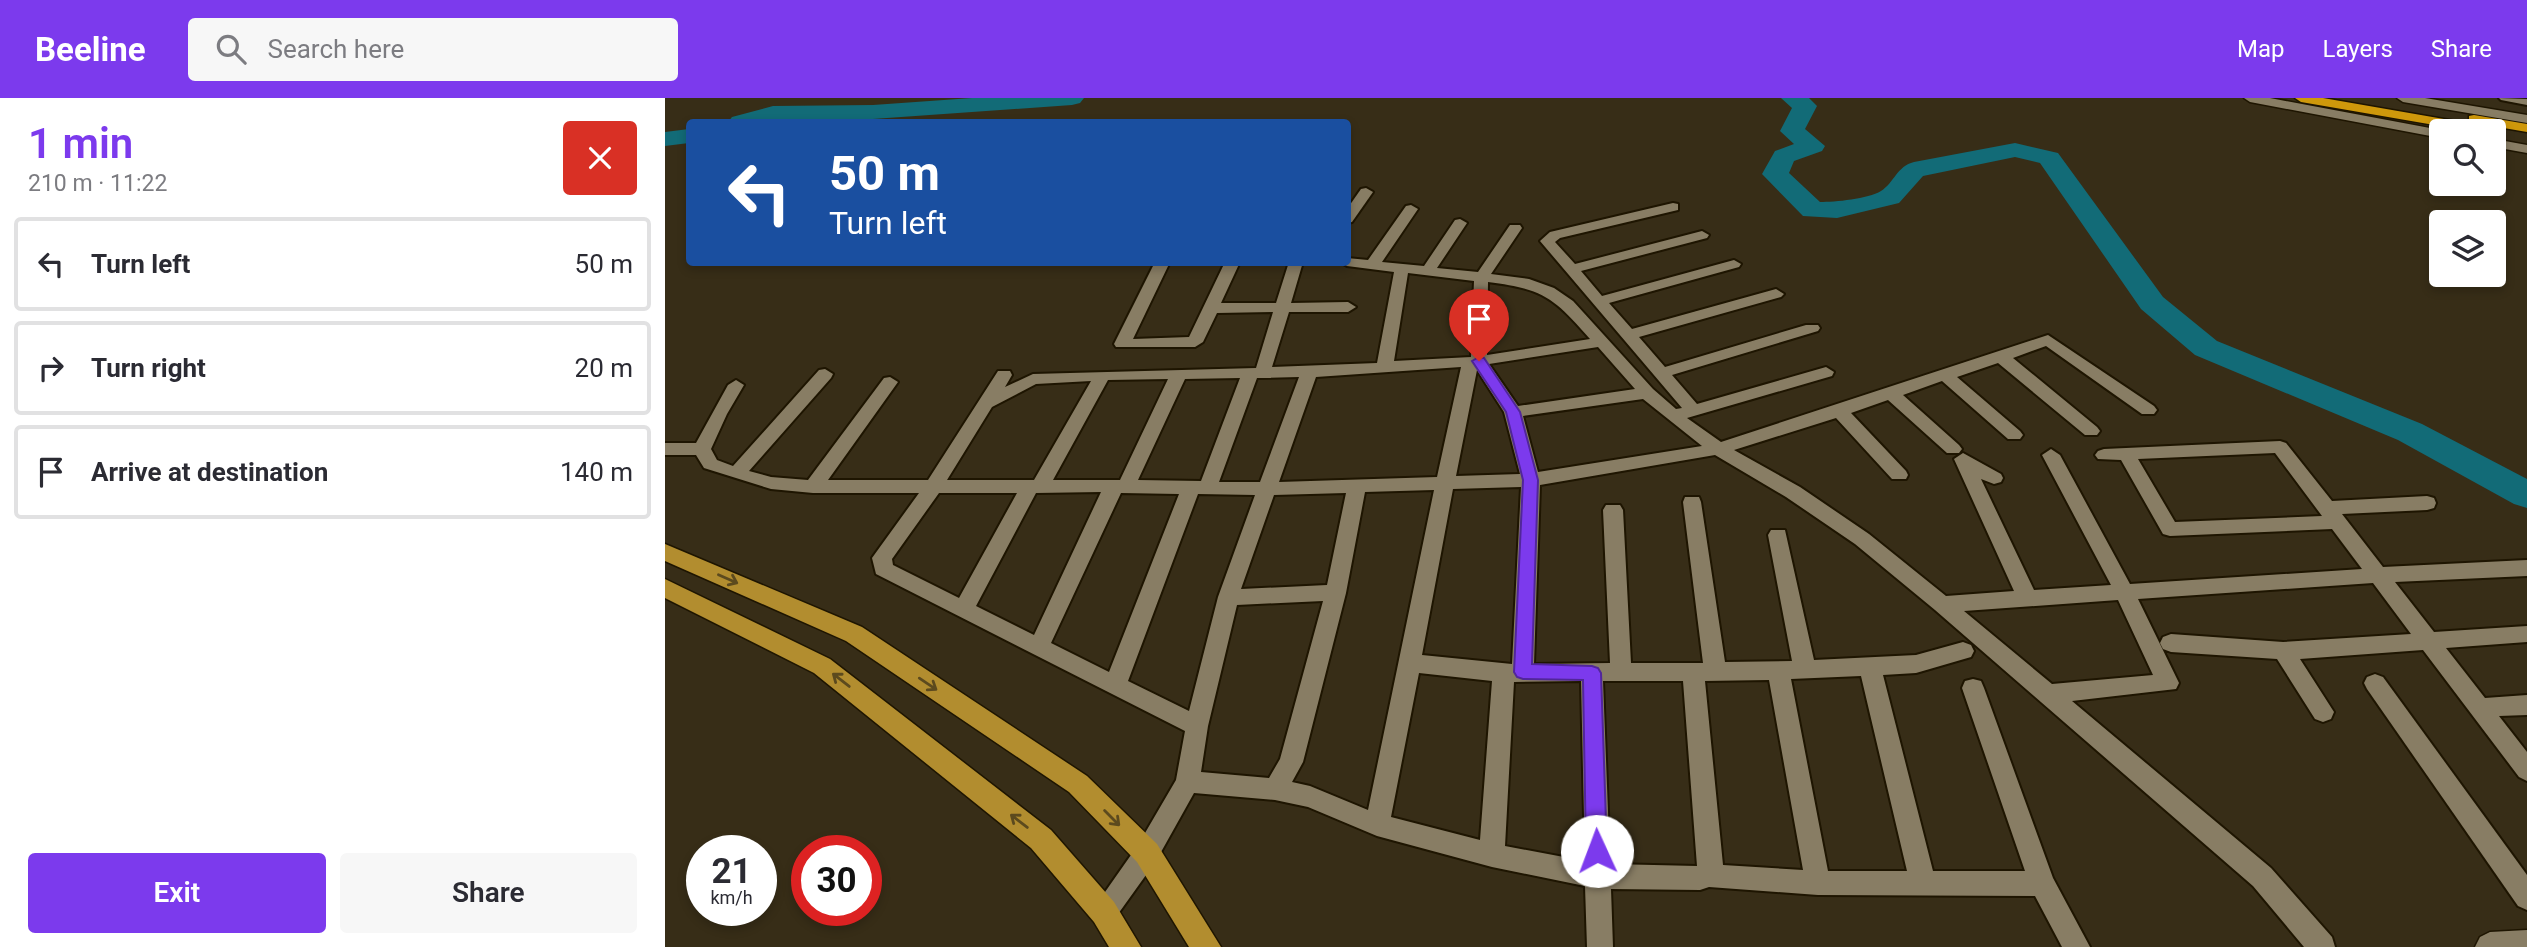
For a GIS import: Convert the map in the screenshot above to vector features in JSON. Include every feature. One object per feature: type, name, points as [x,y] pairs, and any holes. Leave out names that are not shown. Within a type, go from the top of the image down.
[{"type":"highway","points":[[2301,98],[2351,102],[2527,128]]},
{"type":"highway","points":[[2351,102],[2431,119]]},
{"type":"highway","points":[[2506,134],[2527,138]]},
{"type":"main road","points":[[665,552],[854,635],[1078,784],[1147,853],[1206,947]]},
{"type":"main road","points":[[665,588],[822,666],[1041,839],[1104,912],[1126,947]]},
{"type":"street","points":[[2250,98],[2429,132]]},
{"type":"street","points":[[2403,98],[2527,119]]},
{"type":"street","points":[[2505,98],[2527,102]]},
{"type":"street","points":[[2506,145],[2527,149]]},
{"type":"street","points":[[1351,213],[1366,192]]},
{"type":"street","points":[[1673,207],[1548,238],[1547,241],[1693,410]]},
{"type":"street","points":[[1373,264],[1411,209]]},
{"type":"street","points":[[1428,271],[1460,223]]},
{"type":"street","points":[[1377,825],[1445,483],[1474,362],[1481,278],[1515,229]]},
{"type":"street","points":[[1572,270],[1702,235]]},
{"type":"street","points":[[1351,262],[1524,282],[1549,291],[1568,304],[1647,393],[1673,416],[1718,449],[1793,492],[1862,538],[1943,604],[2262,877],[2322,947]]},
{"type":"street","points":[[1600,301],[1734,264]]},
{"type":"street","points":[[1161,266],[1122,344],[1193,343],[1231,266]]},
{"type":"street","points":[[1115,685],[1200,487],[1256,372],[1295,266]]},
{"type":"street","points":[[1385,366],[1402,268]]},
{"type":"street","points":[[1629,335],[1776,294]]},
{"type":"street","points":[[1212,308],[1348,307]]},
{"type":"street","points":[[1662,373],[1812,328]]},
{"type":"street","points":[[702,449],[710,464],[736,474],[771,483],[813,487],[1121,486],[1267,489],[1531,480],[1718,449],[2050,341],[2148,410]]},
{"type":"street","points":[[985,405],[1033,379],[1103,375],[1309,372],[1474,362],[1601,342]]},
{"type":"street","points":[[2001,357],[2091,431]]},
{"type":"street","points":[[1474,362],[1513,412],[1531,480],[1514,672],[1492,855]]},
{"type":"street","points":[[1104,912],[1147,853],[1188,782],[1197,726],[1228,597],[1309,372]]},
{"type":"street","points":[[1673,416],[1826,372]]},
{"type":"street","points":[[736,474],[825,374]]},
{"type":"street","points":[[1039,646],[1179,374]]},
{"type":"street","points":[[1004,375],[934,486],[880,564],[883,569],[1197,726]]},
{"type":"street","points":[[964,608],[1103,375]]},
{"type":"street","points":[[1945,375],[2014,435]]},
{"type":"street","points":[[813,487],[890,382]]},
{"type":"street","points":[[702,449],[736,385]]},
{"type":"street","points":[[1513,412],[1647,393]]},
{"type":"street","points":[[1891,394],[1953,449]]},
{"type":"street","points":[[1839,411],[1899,475]]},
{"type":"street","points":[[2104,455],[2276,445],[2334,515],[2527,770]]},
{"type":"street","points":[[665,449],[702,449]]},
{"type":"street","points":[[2126,454],[2170,529],[2334,515],[2427,503]]},
{"type":"street","points":[[2048,694],[2168,683],[2124,591],[2051,455]]},
{"type":"street","points":[[1994,478],[1963,459],[2028,599]]},
{"type":"street","points":[[1275,789],[1291,762],[1336,593],[1357,485]]},
{"type":"street","points":[[1188,782],[1275,789],[1310,796],[1377,825],[1492,855],[1598,876],[1700,878],[1710,867],[1704,671],[1692,502]]},
{"type":"street","points":[[1613,510],[1621,674]]},
{"type":"street","points":[[1778,534],[1805,671]]},
{"type":"street","points":[[1943,604],[2379,575],[2527,569]]},
{"type":"street","points":[[1228,597],[1336,593]]},
{"type":"street","points":[[2171,643],[2283,651],[2527,634]]},
{"type":"street","points":[[1410,663],[1514,672],[1621,674],[1805,671],[1916,664],[1963,651]]},
{"type":"street","points":[[2283,651],[2322,712]]},
{"type":"street","points":[[1870,666],[1923,884]]},
{"type":"street","points":[[1778,671],[1818,883]]},
{"type":"street","points":[[1592,673],[1600,947]]},
{"type":"street","points":[[2375,683],[2527,897]]},
{"type":"street","points":[[1973,688],[2042,884],[2077,947]]},
{"type":"street","points":[[2480,708],[2527,705]]},
{"type":"street","points":[[1706,874],[1727,878],[1818,883],[2042,884]]},
{"type":"street","points":[[2490,947],[2527,945]]},
{"type":"waterway","points":[[751,119],[773,113],[873,112],[1072,98]]},
{"type":"waterway","points":[[1793,98],[1805,106],[1792,131],[1813,146],[1784,156],[1775,174],[1813,210],[1837,210],[1890,197],[1914,170],[2015,150],[2049,158],[2152,303],[2206,348],[2410,432],[2527,495]]},
{"type":"waterway","points":[[665,139],[686,136]]},
{"type":"route","points":[[1479,361],[1513,412],[1531,480],[1523,672],[1592,673],[1597,851]]}]
